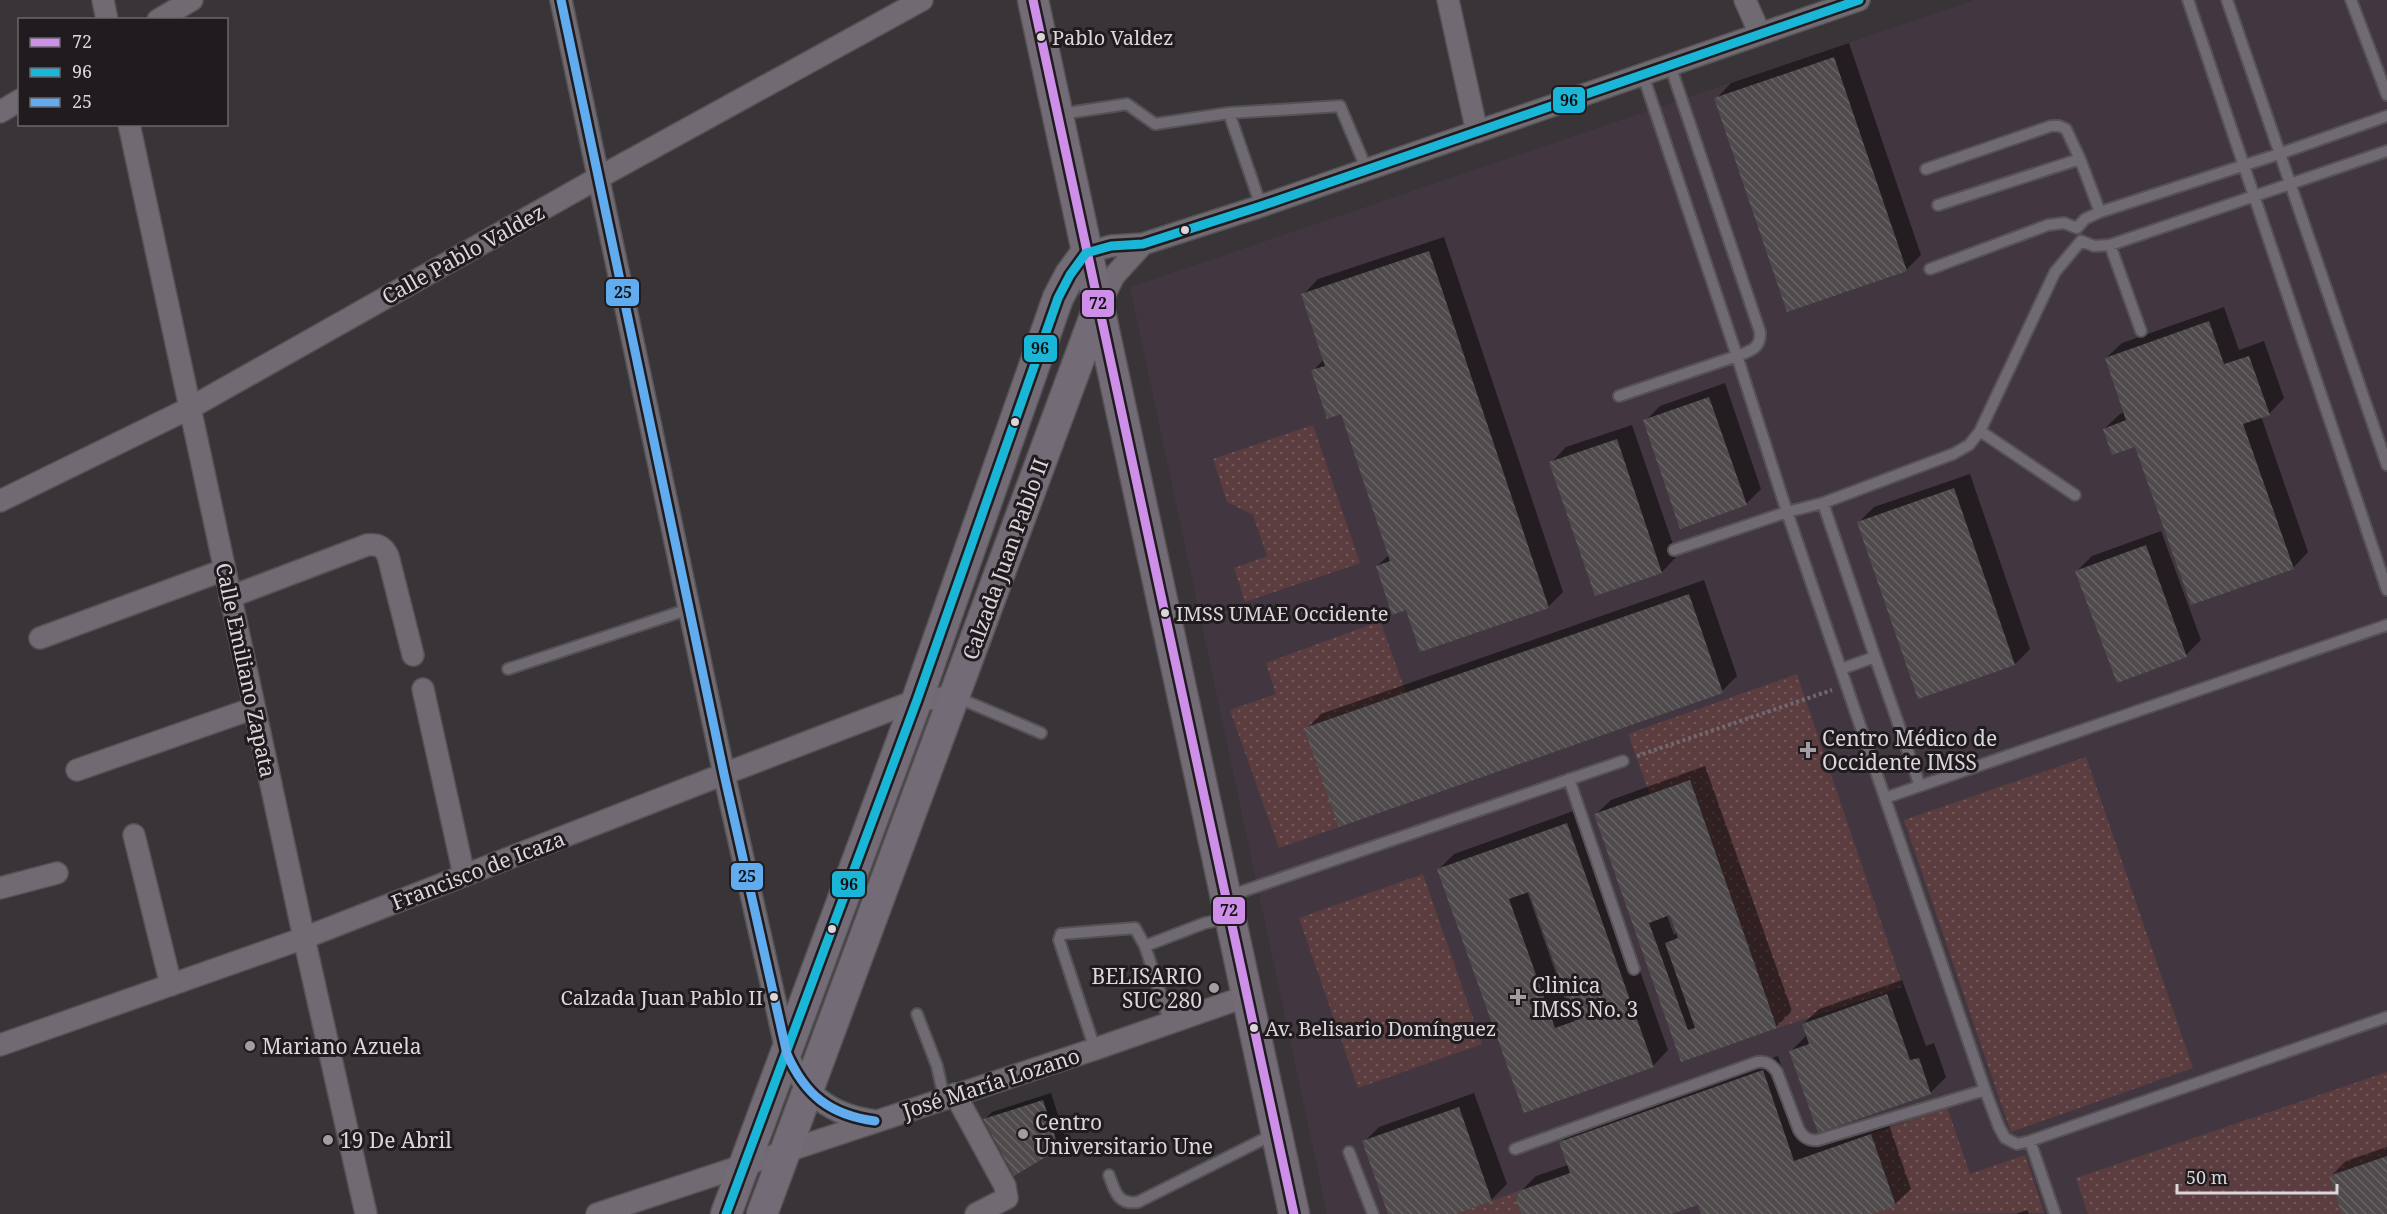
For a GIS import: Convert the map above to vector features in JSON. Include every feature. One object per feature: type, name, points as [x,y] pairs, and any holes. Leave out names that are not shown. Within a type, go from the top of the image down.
[{"type":"main road","points":[[1033,0],[1294,1214]]},
{"type":"main road","name":"Calzada Juan Pablo II","points":[[726,1214],[917,700],[1058,298],[1070,275],[1086,253]]},
{"type":"main road","name":"Calzada Juan Pablo II","points":[[762,1214],[1098,308]]},
{"type":"street","points":[[103,0],[107,18]]},
{"type":"street","points":[[161,18],[192,0]]},
{"type":"street","points":[[561,0],[724,774],[787,1054],[795,1073],[808,1090],[838,1112],[856,1119],[875,1121]]},
{"type":"street","name":"Calle Pablo Valdez","points":[[0,501],[190,408],[598,178],[922,0]]},
{"type":"street","points":[[1448,0],[1477,132]]},
{"type":"street","points":[[1745,0],[1760,34]]},
{"type":"street","points":[[1086,253],[1111,246],[1143,244],[1261,206],[1859,0]]},
{"type":"street","points":[[0,112],[18,101]]},
{"type":"street","name":"Calle Emiliano Zapata","points":[[129,126],[304,938],[366,1214]]},
{"type":"street","points":[[1098,308],[1114,276],[1143,244]]},
{"type":"street","points":[[230,597],[367,545],[376,544],[384,548],[388,556],[413,655]]},
{"type":"street","points":[[40,638],[224,570]]},
{"type":"street","points":[[423,689],[464,875]]},
{"type":"street","name":"Francisco de Icaza","points":[[0,1045],[304,938],[917,700],[954,697]]},
{"type":"street","points":[[77,770],[254,708]]},
{"type":"street","points":[[134,835],[171,985]]},
{"type":"street","points":[[0,888],[57,873]]},
{"type":"street","name":"José María Lozano","points":[[597,1214],[1095,1049],[1247,996]]},
{"type":"street","points":[[949,1096],[1005,1186],[1007,1198],[976,1214]]},
{"type":"lane","points":[[2188,0],[2387,590]]},
{"type":"lane","points":[[2227,0],[2387,465]]},
{"type":"lane","points":[[2351,0],[2387,95]]},
{"type":"lane","points":[[1618,396],[1737,356],[1757,347],[1761,340],[1670,65]]},
{"type":"lane","points":[[1643,75],[1787,512],[1985,1090],[2005,1138],[2017,1144],[2030,1141],[2387,1017]]},
{"type":"lane","points":[[1058,114],[1127,104],[1155,124],[1229,113],[1340,106],[1367,170]]},
{"type":"lane","points":[[1229,113],[1261,206]]},
{"type":"lane","points":[[2077,228],[2085,219],[2100,212],[2387,116]]},
{"type":"lane","points":[[1926,169],[2051,126],[2059,126],[2066,129],[2100,212]]},
{"type":"lane","points":[[2081,241],[2094,246],[2110,245],[2387,152]]},
{"type":"lane","points":[[1938,205],[2080,159]]},
{"type":"lane","points":[[1929,269],[2048,225],[2064,224],[2077,228]]},
{"type":"lane","points":[[2077,228],[2081,241]]},
{"type":"lane","points":[[1674,550],[1787,512],[1823,503],[1953,454],[1968,445],[1980,431],[2055,272],[2081,241]]},
{"type":"lane","points":[[2110,245],[2141,331]]},
{"type":"lane","points":[[1980,431],[2075,495]]},
{"type":"lane","points":[[1823,503],[1920,786]]},
{"type":"lane","points":[[508,669],[689,609]]},
{"type":"lane","points":[[1885,798],[2387,625]]},
{"type":"lane","points":[[1841,669],[1875,657]]},
{"type":"lane","points":[[954,697],[1041,733]]},
{"type":"lane","points":[[1145,946],[1205,923],[1228,907],[1569,779],[1623,761]]},
{"type":"lane","points":[[1569,779],[1634,969]]},
{"type":"lane","points":[[1095,1049],[1059,939],[1061,934],[1135,928],[1145,946],[1170,1023]]},
{"type":"lane","points":[[917,1014],[949,1096]]},
{"type":"lane","points":[[1515,1149],[1757,1062],[1772,1065],[1777,1072],[1799,1130],[1803,1137],[1810,1140],[1818,1140],[1985,1090]]},
{"type":"lane","points":[[1109,1175],[1115,1194],[1120,1201],[1129,1204],[1138,1202],[1277,1133]]},
{"type":"lane","points":[[2030,1141],[2055,1214]]},
{"type":"lane","points":[[1349,1152],[1373,1214]]},
{"type":"path","points":[[1623,761],[1846,685]]},
{"type":"shaded area","name":"Centro Médico de Occidente IMSS","points":[[1974,0],[2387,0],[2387,1214],[1327,1214],[1130,287]]},
{"type":"shaded area","points":[[1313,425],[1360,563],[1245,602],[1234,568],[1267,556],[1253,515],[1227,502],[1213,459]]},
{"type":"shaded area","points":[[1380,621],[1406,693],[1305,728],[1339,827],[1279,848],[1230,710],[1276,694],[1266,663]]},
{"type":"shaded area","points":[[1797,674],[1903,987],[1777,1028],[1690,781],[1650,795],[1628,734]]},
{"type":"shaded area","points":[[2086,757],[2193,1068],[2011,1132],[1904,820]]},
{"type":"shaded area","points":[[1423,874],[1482,1044],[1358,1088],[1299,918]]},
{"type":"shaded area","points":[[2387,1072],[2387,1156],[2329,1176],[2342,1214],[2088,1214],[2076,1178]]},
{"type":"shaded area","points":[[1947,1107],[1970,1174],[2025,1155],[2044,1213],[1873,1214],[1896,1205],[1871,1134]]},
{"type":"shaded area","points":[[1519,1191],[1516,1200],[1521,1214],[1456,1214]]},
{"type":"building","points":[[1834,57],[1907,271],[1787,312],[1714,98]]},
{"type":"building","points":[[1429,251],[1549,608],[1420,652],[1406,610],[1392,615],[1376,566],[1390,561],[1341,414],[1327,419],[1311,370],[1325,366],[1301,294]]},
{"type":"building","points":[[2209,321],[2224,364],[2249,356],[2270,415],[2243,424],[2294,569],[2191,605],[2135,447],[2112,455],[2103,429],[2126,420],[2105,358]]},
{"type":"building","points":[[1709,397],[1747,505],[1680,529],[1643,420]]},
{"type":"building","points":[[1617,439],[1662,573],[1595,596],[1549,462]]},
{"type":"building","points":[[1954,488],[2015,665],[1918,699],[1857,522]]},
{"type":"building","points":[[2146,545],[2187,657],[2117,683],[2075,571]]},
{"type":"building","points":[[1689,594],[1723,693],[1339,827],[1304,728]]},
{"type":"building","points":[[1690,780],[1777,1028],[1681,1062],[1594,814]],"holes":[[[1670,915],[1678,938],[1665,943],[1695,1028],[1688,1030],[1649,923]]]},
{"type":"building","points":[[1567,823],[1654,1067],[1524,1113],[1437,869]],"holes":[[[1529,892],[1575,1021],[1555,1028],[1509,899]]]},
{"type":"building","points":[[1887,994],[1910,1060],[1919,1058],[1931,1094],[1818,1133],[1789,1051],[1809,1044],[1802,1024]]},
{"type":"building","points":[[1763,1070],[1794,1161],[1871,1134],[1896,1206],[1873,1214],[1701,1214],[1698,1205],[1671,1214],[1521,1214],[1516,1200],[1519,1191],[1570,1173],[1559,1142]]},
{"type":"building","name":"Centro Universitario Une","points":[[1043,1100],[1059,1149],[1014,1176],[983,1119]]},
{"type":"building","points":[[1459,1107],[1492,1201],[1456,1214],[1388,1214],[1362,1141]]},
{"type":"building","points":[[2387,1156],[2387,1214],[2342,1214],[2329,1176]]},
{"type":"transit line","name":"25","points":[[561,0],[724,774],[787,1054],[802,1081],[821,1101],[845,1114],[875,1121]]},
{"type":"transit line","name":"72","points":[[1033,0],[1294,1214]]},
{"type":"transit line","name":"96","points":[[726,1214],[917,700],[1058,298],[1070,275],[1086,253],[1111,246],[1143,244],[1261,206],[1859,0]]},
{"type":"place","name":"Pablo Valdez","points":[[1041,37]]},
{"type":"place","name":"IMSS UMAE Occidente","points":[[1165,613]]},
{"type":"place","name":"Centro Médico de Occidente IMSS","points":[[1808,750]]},
{"type":"place","name":"BELISARIO SUC 280","points":[[1214,988]]},
{"type":"place","name":"Calzada Juan Pablo II","points":[[774,997]]},
{"type":"place","name":"Clinica IMSS No. 3","points":[[1518,997]]},
{"type":"place","name":"Av. Belisario Domínguez","points":[[1254,1028]]},
{"type":"place","name":"Mariano Azuela","points":[[250,1046]]},
{"type":"place","name":"Centro Universitario Une","points":[[1023,1134]]},
{"type":"place","name":"19 De Abril","points":[[328,1140]]}]
